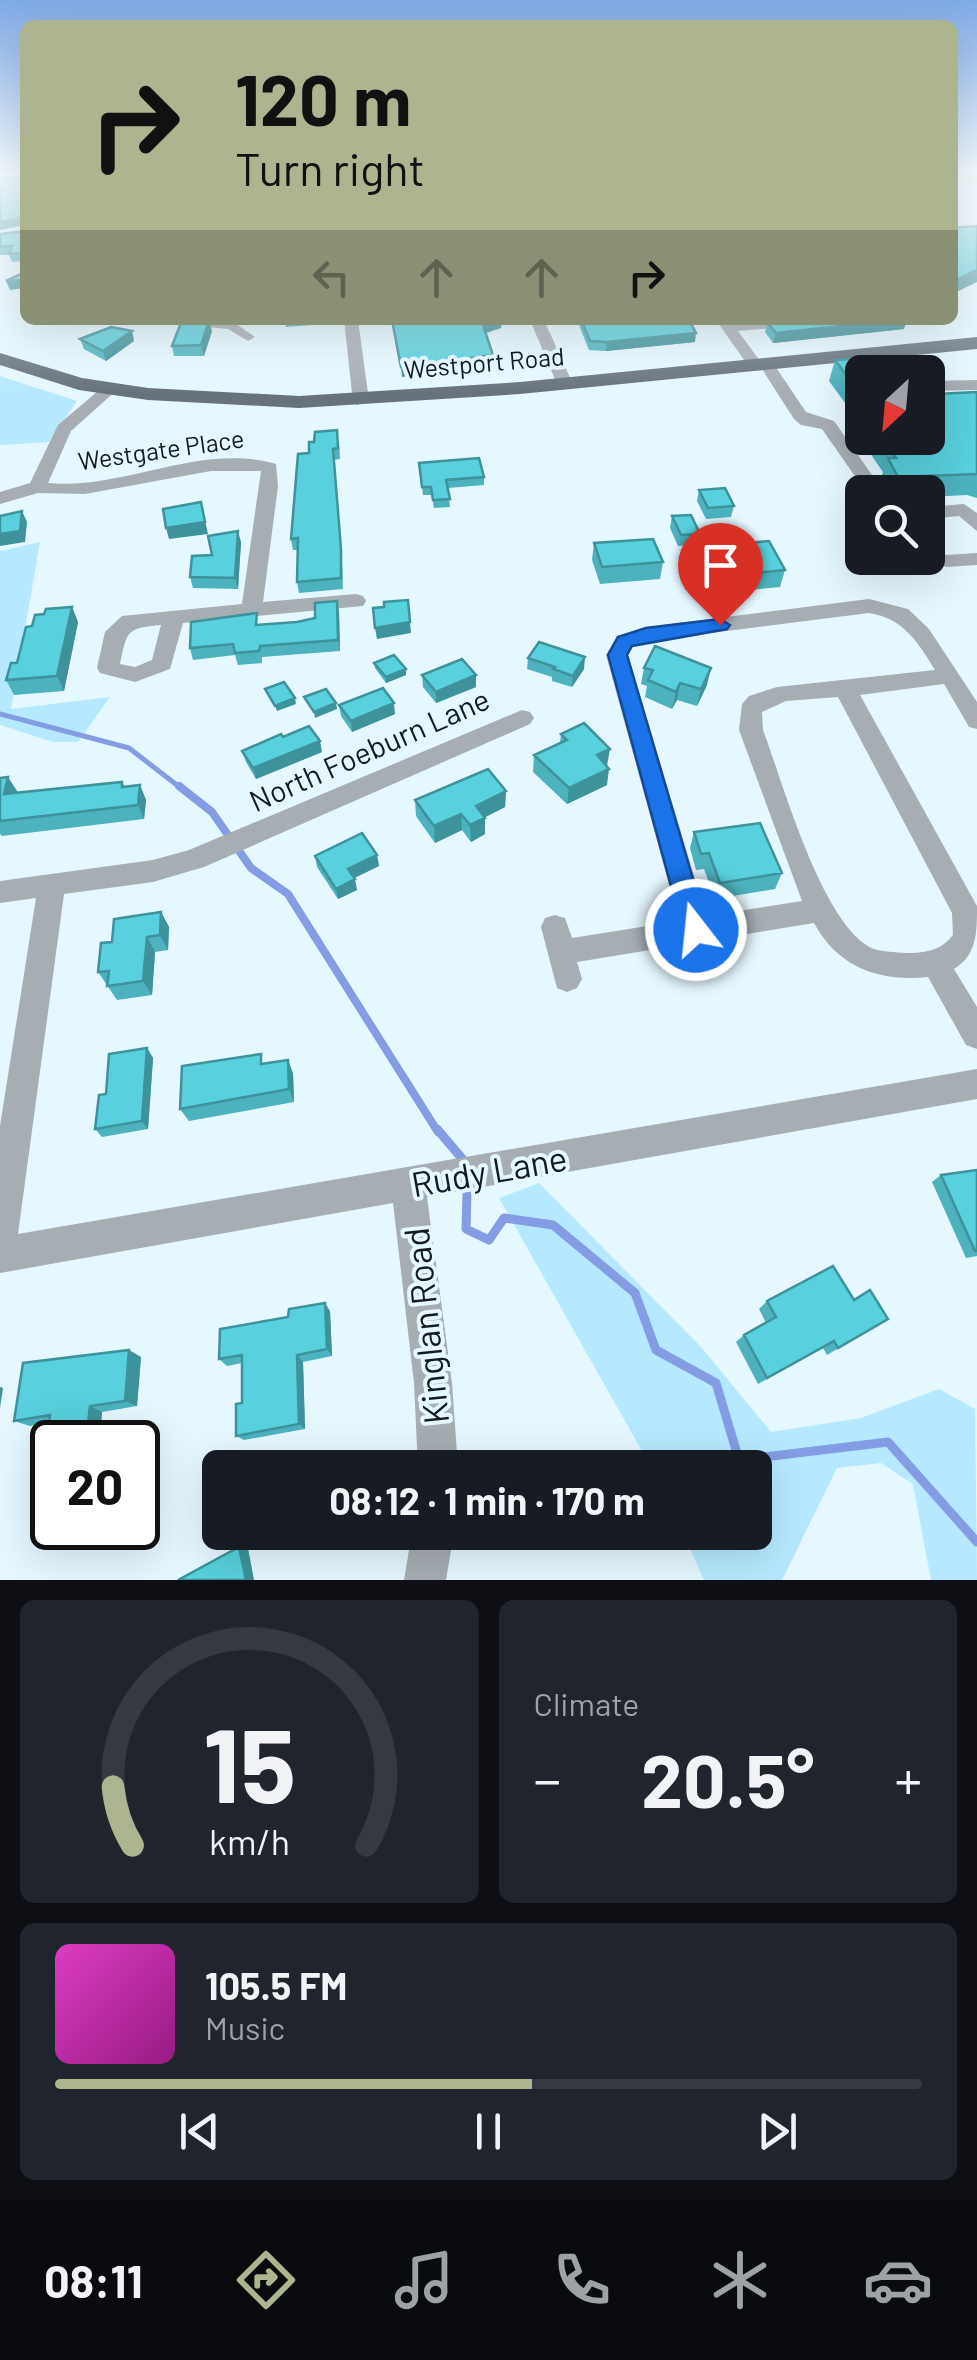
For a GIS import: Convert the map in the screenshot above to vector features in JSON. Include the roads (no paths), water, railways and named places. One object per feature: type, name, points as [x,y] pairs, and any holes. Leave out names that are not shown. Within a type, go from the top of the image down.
[{"type":"main road","name":"Westport Road","points":[[0,359],[49,377],[110,389],[229,401],[357,400],[977,343]]},
{"type":"street","points":[[232,325],[248,337]]},
{"type":"street","points":[[353,325],[360,393],[357,400]]},
{"type":"street","points":[[539,325],[564,382]]},
{"type":"street","points":[[726,325],[806,421],[828,426],[863,475]]},
{"type":"street","points":[[892,351],[896,355]]},
{"type":"street","points":[[945,386],[977,385]]},
{"type":"street","points":[[0,498],[37,487],[64,429],[110,389]]},
{"type":"street","points":[[945,404],[977,402]]},
{"type":"street","name":"Westgate Place","points":[[37,487],[90,488],[164,472],[249,462],[266,464],[270,468],[267,510],[255,557],[252,608]]},
{"type":"street","points":[[945,511],[964,510],[977,525]]},
{"type":"street","points":[[945,561],[977,559]]},
{"type":"street","points":[[174,617],[356,601]]},
{"type":"street","points":[[696,930],[618,647],[646,634],[869,606],[898,612],[908,619],[977,721]]},
{"type":"street","points":[[845,689],[966,912],[966,936],[958,949],[924,966],[869,961],[843,942],[820,910],[750,730],[750,710],[757,702],[785,692],[948,676]]},
{"type":"street","name":"North Foeburn Lane","points":[[0,892],[153,871],[229,845],[522,718]]},
{"type":"street","points":[[0,1236],[52,885]]},
{"type":"street","points":[[561,953],[820,910]]},
{"type":"street","points":[[934,963],[977,1035]]},
{"type":"street","name":"Rudy Lane","points":[[0,1255],[977,1084]]},
{"type":"street","name":"Kinglan Road","points":[[408,1185],[433,1383],[437,1450]]},
{"type":"street","points":[[425,1580],[430,1550]]},
{"type":"waterway","points":[[0,714],[129,748],[182,789]]},
{"type":"waterway","points":[[179,786],[212,812],[251,868],[288,894],[438,1132]]},
{"type":"waterway","points":[[437,1129],[465,1162]]},
{"type":"waterway","points":[[467,1193],[466,1229],[489,1240],[504,1218],[553,1225],[635,1293],[656,1350],[716,1383],[739,1460],[888,1442],[977,1542]]}]
